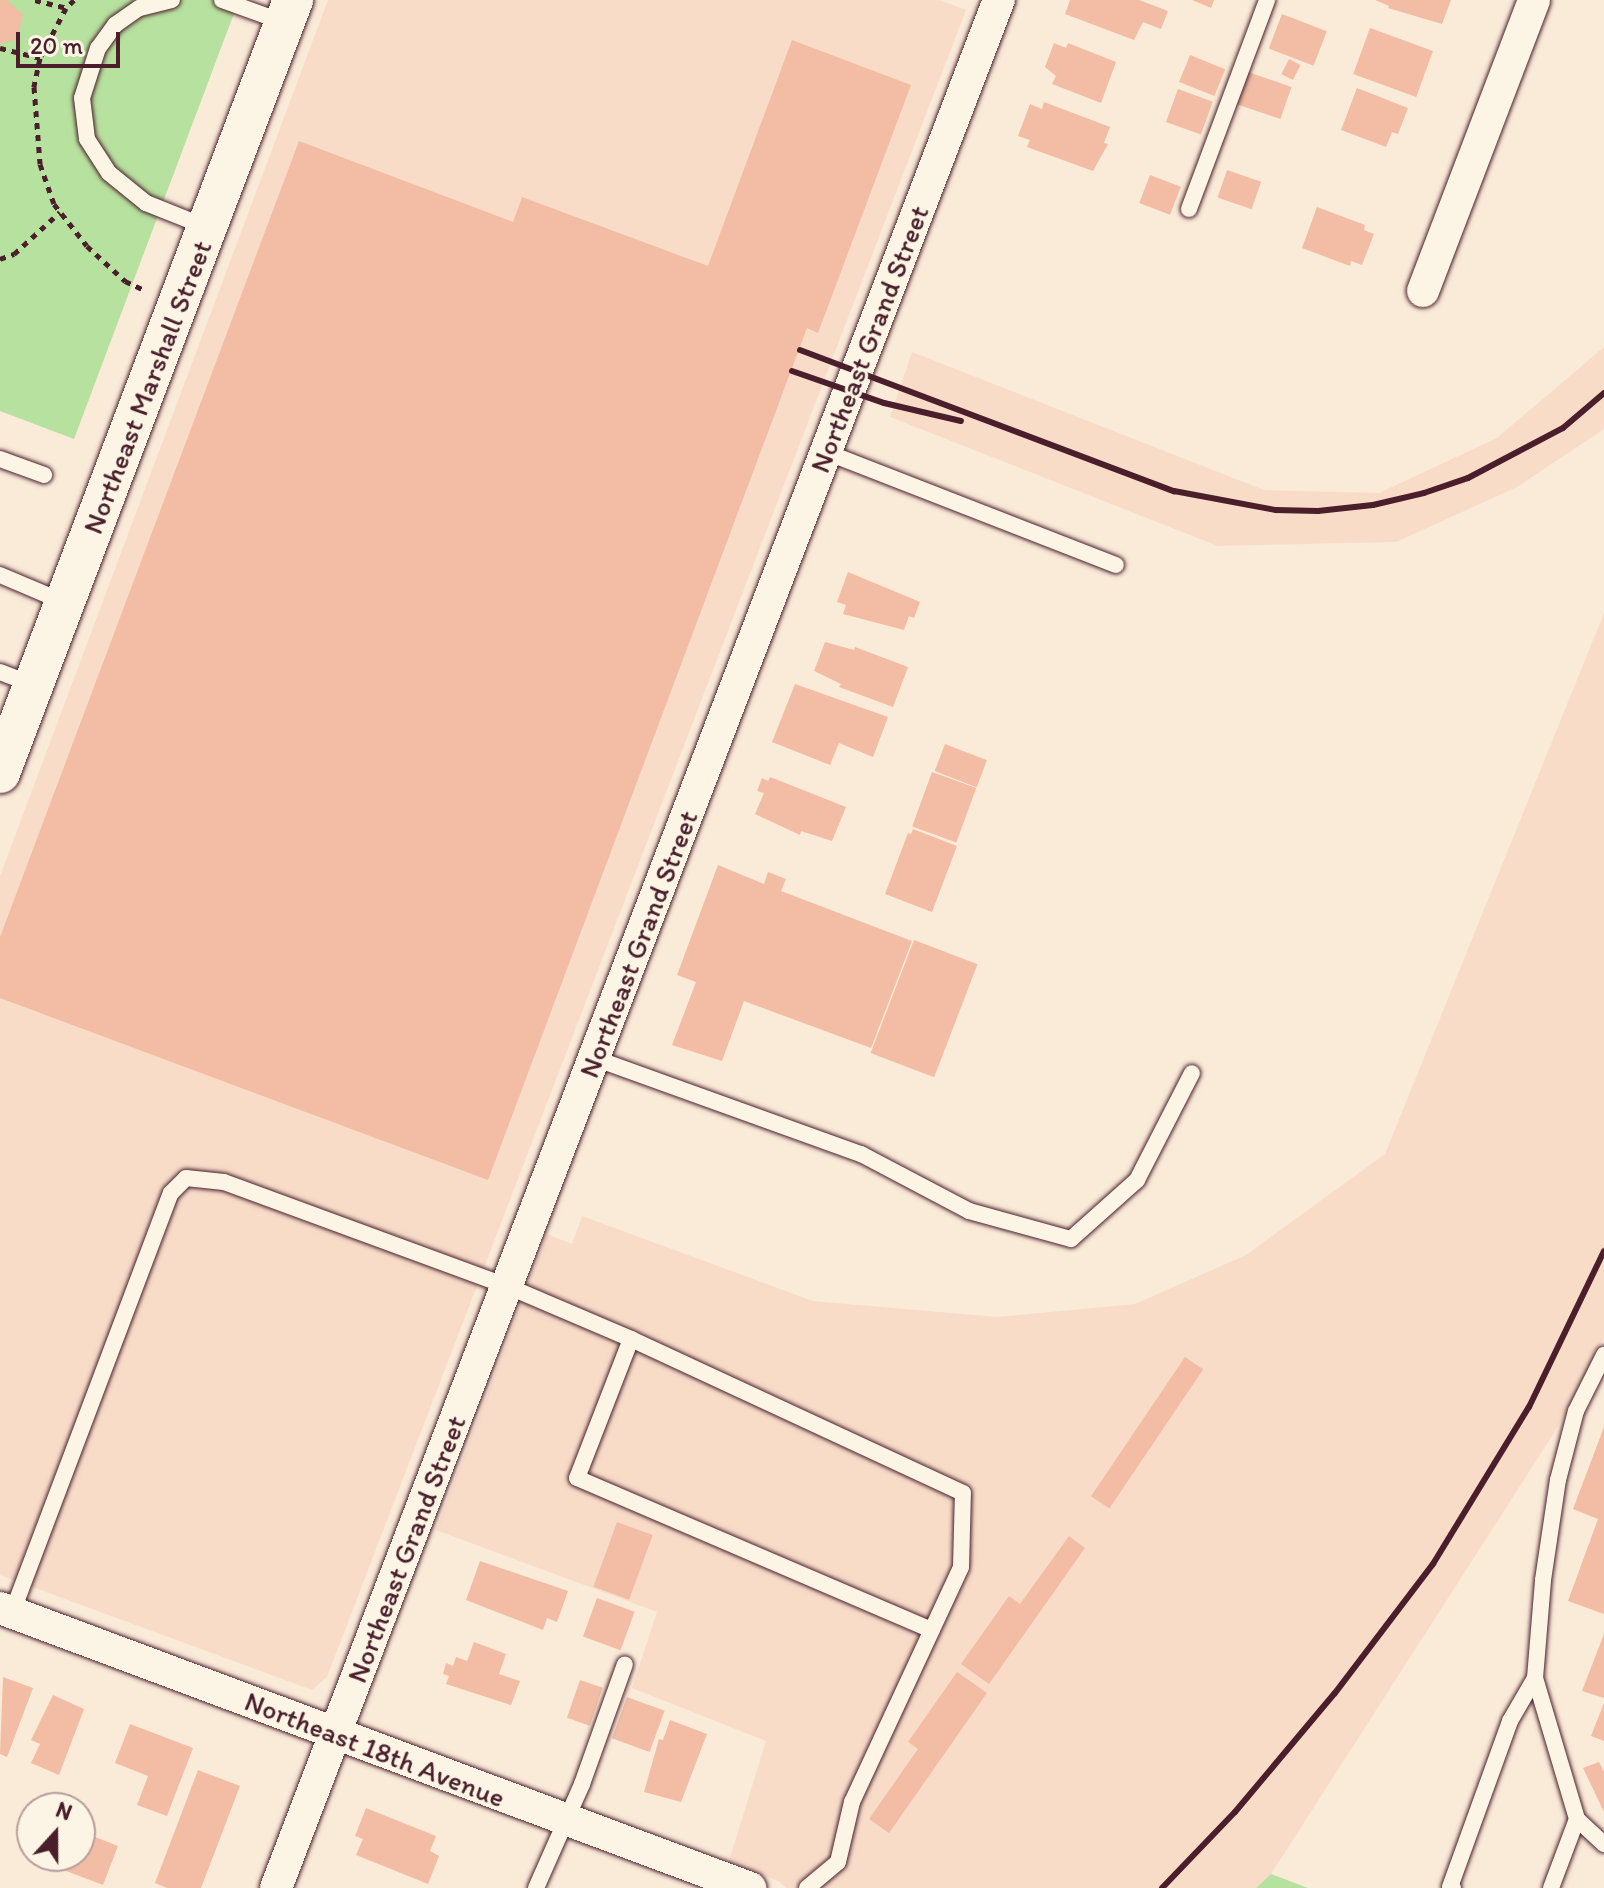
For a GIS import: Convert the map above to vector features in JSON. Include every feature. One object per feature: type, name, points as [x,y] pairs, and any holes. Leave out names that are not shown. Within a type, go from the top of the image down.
[{"type":"street","name":"Northeast Grand Street","points":[[276,1888],[999,0]]},
{"type":"street","points":[[1423,291],[1534,0]]},
{"type":"street","name":"Northeast Marshall Street","points":[[0,773],[17,678],[64,602],[289,12]]},
{"type":"street","name":"Northeast 18th Avenue","points":[[6,1610],[750,1888]]},
{"type":"lane","points":[[172,0],[139,8],[115,25],[98,48],[82,98],[87,139],[109,173],[146,203],[209,228]]},
{"type":"lane","points":[[222,0],[289,12]]},
{"type":"lane","points":[[1189,209],[1267,0]]},
{"type":"lane","points":[[826,452],[1116,565]]},
{"type":"lane","points":[[0,459],[44,475]]},
{"type":"lane","points":[[0,575],[64,602]]},
{"type":"lane","points":[[594,1058],[861,1154],[969,1211],[1071,1239],[1137,1180],[1192,1073]]},
{"type":"lane","points":[[6,1610],[176,1184],[186,1178],[224,1182],[507,1286],[631,1339],[963,1493],[961,1567],[852,1802],[838,1862],[807,1888]]},
{"type":"lane","points":[[631,1339],[577,1478],[932,1630]]},
{"type":"lane","points":[[1604,1355],[1576,1411],[1558,1480],[1543,1580],[1535,1678],[1577,1819],[1604,1844]]},
{"type":"lane","points":[[536,1888],[566,1821],[625,1664]]},
{"type":"lane","points":[[1453,1888],[1450,1887],[1510,1721],[1535,1678]]},
{"type":"lane","points":[[1551,1888],[1577,1819]]},
{"type":"path","points":[[35,0],[66,8]]},
{"type":"path","points":[[0,48],[40,58]]},
{"type":"path","points":[[0,259],[14,254],[60,212]]},
{"type":"shaded area","points":[[328,0],[939,0],[966,10],[327,1677],[312,1690],[0,1575],[0,876]]},
{"type":"shaded area","points":[[1604,347],[1604,429],[1517,487],[1396,542],[1218,546],[890,417],[912,352],[1264,490],[1379,493],[1497,438]]},
{"type":"shaded area","points":[[1604,613],[1604,1339],[1554,1433],[1271,1874],[1256,1888],[786,1888],[780,1882],[729,1861],[766,1741],[632,1688],[657,1612],[436,1530],[547,1234],[572,1244],[582,1216],[813,1301],[997,1317],[1135,1304],[1246,1255],[1385,1154]]},
{"type":"green space","points":[[0,0],[239,0],[74,439],[0,411]]},
{"type":"green space","points":[[1271,1874],[1308,1888],[1256,1888]]},
{"type":"building","points":[[0,0],[7,0],[23,15],[17,39],[0,44]]},
{"type":"building","points":[[1070,0],[1139,0],[1168,11],[1161,29],[1143,22],[1134,40],[1065,14]]},
{"type":"building","points":[[1192,0],[1214,0],[1211,8]]},
{"type":"building","points":[[1375,0],[1451,0],[1442,24],[1388,8]]},
{"type":"building","points":[[1282,14],[1327,31],[1314,66],[1269,49]]},
{"type":"building","points":[[1370,28],[1433,51],[1416,97],[1353,74]]},
{"type":"building","points":[[792,40],[911,85],[818,333],[807,328],[488,1180],[0,998],[0,937],[299,141],[513,222],[522,197],[708,266]]},
{"type":"building","points":[[1054,43],[1066,48],[1068,43],[1116,62],[1101,103],[1052,84],[1056,76],[1045,67]]},
{"type":"building","points":[[1190,55],[1225,69],[1214,96],[1179,82]]},
{"type":"building","points":[[1289,59],[1301,65],[1293,80],[1281,74]]},
{"type":"building","points":[[1248,72],[1291,87],[1280,119],[1237,104]]},
{"type":"building","points":[[1357,88],[1408,108],[1398,134],[1392,132],[1386,147],[1341,130]]},
{"type":"building","points":[[1178,89],[1213,102],[1201,135],[1166,122]]},
{"type":"building","points":[[1044,102],[1110,127],[1104,143],[1108,144],[1093,171],[1027,147],[1030,140],[1018,136],[1030,104],[1042,109]]},
{"type":"building","points":[[1227,170],[1261,182],[1252,209],[1218,197]]},
{"type":"building","points":[[1150,175],[1181,187],[1170,215],[1139,203]]},
{"type":"building","points":[[1317,207],[1365,225],[1364,230],[1374,234],[1362,265],[1351,261],[1350,266],[1302,248]]},
{"type":"building","points":[[848,572],[920,602],[914,618],[909,616],[904,630],[843,614],[846,605],[837,602]]},
{"type":"building","points":[[825,642],[854,650],[855,647],[908,667],[893,707],[839,687],[841,684],[814,671]]},
{"type":"building","points":[[795,684],[888,717],[873,757],[839,743],[830,765],[772,742]]},
{"type":"building","points":[[945,744],[987,760],[977,787],[935,771]]},
{"type":"building","points":[[932,772],[976,788],[956,843],[912,827]]},
{"type":"building","points":[[770,777],[846,807],[832,841],[801,831],[800,835],[755,814],[764,793],[757,791],[762,778],[768,781]]},
{"type":"building","points":[[913,829],[957,846],[932,912],[885,894],[908,833],[911,834]]},
{"type":"building","points":[[718,865],[764,884],[768,872],[786,879],[781,891],[912,941],[871,1048],[744,1001],[722,1061],[672,1045],[696,982],[677,975]]},
{"type":"building","points":[[914,940],[977,964],[934,1077],[871,1053]]},
{"type":"building","points":[[1185,1357],[1203,1369],[1109,1509],[1091,1496]]},
{"type":"building","points":[[1604,1427],[1604,1614],[1568,1601],[1598,1519],[1573,1509]]},
{"type":"building","points":[[617,1522],[653,1535],[629,1600],[593,1587]]},
{"type":"building","points":[[1069,1536],[1085,1548],[989,1684],[961,1664],[1009,1596],[1020,1604]]},
{"type":"building","points":[[480,1561],[568,1591],[557,1622],[547,1618],[543,1630],[466,1600]]},
{"type":"building","points":[[597,1598],[635,1612],[621,1650],[583,1637]]},
{"type":"building","points":[[1604,1634],[1604,1698],[1582,1691]]},
{"type":"building","points":[[474,1642],[506,1654],[499,1674],[520,1681],[511,1705],[446,1684],[449,1676],[443,1674],[446,1663],[453,1666],[456,1657],[467,1661]]},
{"type":"building","points":[[957,1672],[987,1693],[889,1833],[869,1819],[918,1749],[908,1742]]},
{"type":"building","points":[[3,1677],[33,1688],[7,1757],[0,1754]]},
{"type":"building","points":[[580,1680],[603,1688],[590,1726],[567,1718]]},
{"type":"building","points":[[53,1695],[84,1709],[59,1775],[31,1763],[40,1744],[31,1740]]},
{"type":"building","points":[[627,1697],[665,1711],[650,1752],[612,1738]]},
{"type":"building","points":[[1604,1703],[1604,1741],[1591,1736]]},
{"type":"building","points":[[670,1720],[707,1734],[681,1802],[644,1792],[659,1739],[663,1740]]},
{"type":"building","points":[[130,1724],[193,1748],[167,1816],[137,1805],[148,1776],[115,1763]]},
{"type":"building","points":[[1599,1762],[1604,1772],[1604,1812],[1583,1768]]},
{"type":"building","points":[[198,1770],[240,1786],[201,1888],[167,1888],[155,1883]]},
{"type":"building","points":[[366,1808],[436,1836],[430,1851],[439,1856],[428,1884],[356,1855],[363,1839],[355,1836]]},
{"type":"building","points":[[96,1837],[118,1846],[103,1885],[69,1872],[96,1872]]},
{"type":"railway","points":[[800,350],[1174,491],[1276,510],[1318,511],[1373,505],[1468,478],[1563,428],[1604,393]]},
{"type":"railway","points":[[792,371],[884,403],[961,421]]},
{"type":"railway","points":[[1162,1888],[1235,1812],[1335,1693],[1433,1564],[1529,1407],[1604,1251]]}]
